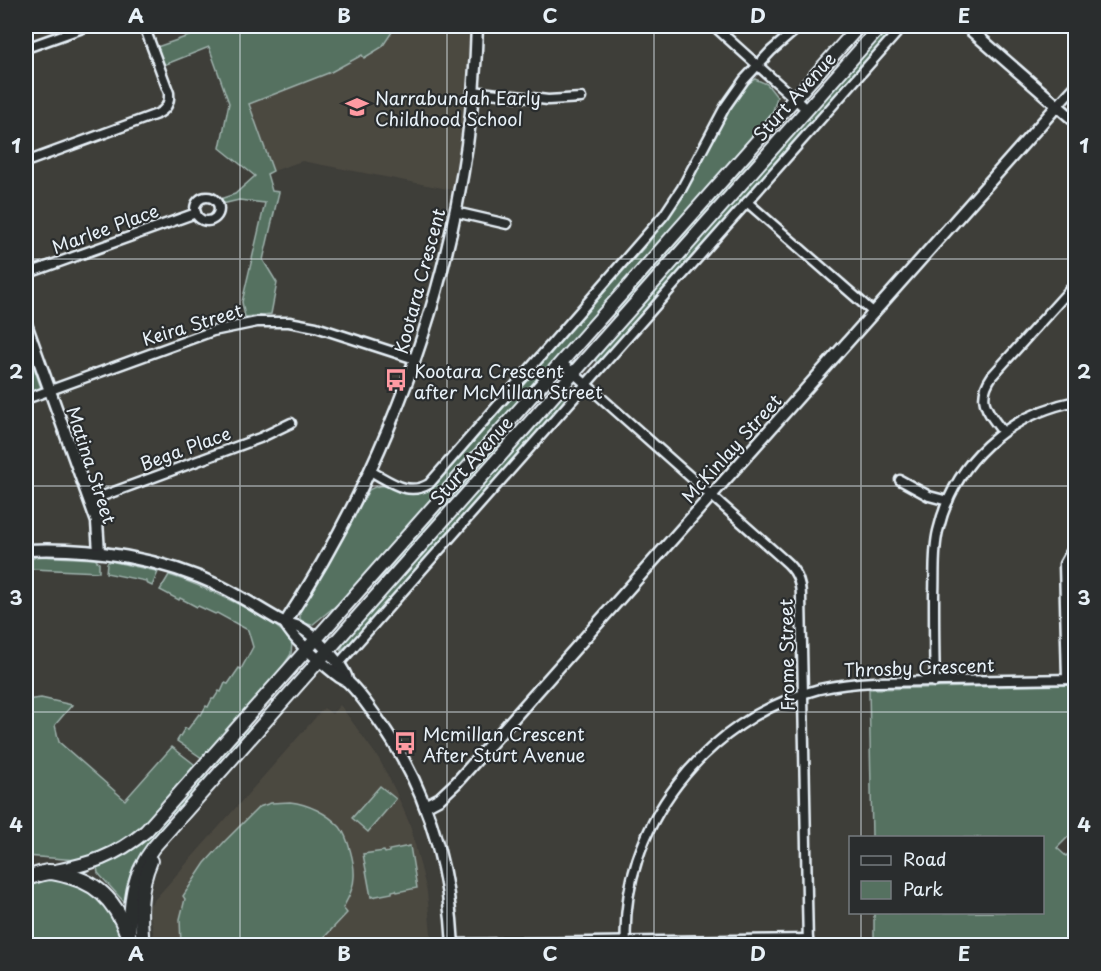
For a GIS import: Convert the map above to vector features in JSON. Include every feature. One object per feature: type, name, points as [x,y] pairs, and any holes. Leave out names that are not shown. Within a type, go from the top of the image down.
[{"type":"highway","points":[[26,866],[78,879],[99,890],[120,914],[130,941]]},
{"type":"highway","points":[[26,878],[49,872]]},
{"type":"main road","name":"Sturt Avenue","points":[[49,872],[102,859],[131,844],[146,831],[859,26]]},
{"type":"main road","name":"Sturt Avenue","points":[[130,941],[131,904],[135,879],[146,857],[161,838],[881,26]]},
{"type":"main road","points":[[143,945],[142,888],[146,871],[161,838]]},
{"type":"street","points":[[26,48],[88,26]]},
{"type":"street","points":[[26,162],[164,110],[169,101],[169,93],[144,26]]},
{"type":"street","name":"Kootara Crescent","points":[[285,623],[334,540],[370,471],[415,359],[446,254],[455,212],[473,91],[477,26]]},
{"type":"street","points":[[714,26],[806,109]]},
{"type":"street","name":"Sturt Avenue","points":[[370,471],[405,489],[416,490],[429,483],[664,215],[682,188],[725,107],[757,66],[800,26]]},
{"type":"street","name":"Sturt Avenue","points":[[335,667],[903,26]]},
{"type":"street","points":[[966,26],[1076,122]]},
{"type":"street","points":[[1057,106],[1076,85]]},
{"type":"street","points":[[473,91],[548,100],[581,98]]},
{"type":"street","name":"McKinlay Street","points":[[425,806],[440,798],[456,783],[1057,106]]},
{"type":"street","points":[[747,202],[874,313]]},
{"type":"street","points":[[455,212],[507,224]]},
{"type":"street","name":"Marlee Place","points":[[26,274],[196,213]]},
{"type":"street","points":[[1002,431],[984,404],[985,386],[1076,283]]},
{"type":"street","name":"Keira Street","points":[[50,390],[218,330],[261,321],[288,322],[316,327],[415,359]]},
{"type":"street","name":"Matina Street","points":[[26,324],[30,348],[50,390],[98,529],[99,552]]},
{"type":"street","name":"Frome Street","points":[[561,362],[797,574],[801,589],[808,942]]},
{"type":"street","name":"Matina Street","points":[[26,399],[50,390]]},
{"type":"street","points":[[934,682],[934,573],[938,532],[948,501],[976,456],[1002,431],[1025,417],[1053,406],[1076,401]]},
{"type":"street","name":"Bega Place","points":[[89,501],[260,438],[291,423]]},
{"type":"street","points":[[900,480],[929,496],[948,501]]},
{"type":"street","points":[[1071,679],[1064,564],[1076,543]]},
{"type":"street","points":[[26,550],[99,552],[141,560],[195,576],[235,594],[285,623],[291,634],[310,644],[345,673],[346,680],[391,739],[411,774],[425,806],[444,868],[451,909],[453,945],[808,942]]},
{"type":"street","name":"Throsby Crescent","points":[[626,944],[627,908],[634,870],[647,836],[670,793],[698,759],[726,734],[755,715],[803,694],[826,688],[864,683],[1071,679]]},
{"type":"shaded area","name":"Narrabundah Early Childhood School","points":[[396,26],[470,26],[464,109],[453,190],[302,161],[273,171],[249,104],[331,72],[363,55],[364,58]]},
{"type":"shaded area","points":[[340,705],[379,759],[410,825],[427,892],[432,945],[155,945],[149,906],[324,708],[332,714]]},
{"type":"green space","points":[[201,26],[396,26],[382,47],[364,58],[362,55],[331,72],[249,104],[273,171],[267,174],[272,191],[279,192],[263,260],[277,283],[271,314],[245,317],[242,302],[265,203],[239,200],[222,204],[220,199],[235,194],[255,176],[220,148],[229,103],[209,47],[164,65],[157,47],[203,31]]},
{"type":"green space","points":[[888,26],[898,26],[606,355],[598,362],[595,360],[608,342]]},
{"type":"green space","points":[[755,79],[767,84],[777,97],[773,111],[759,129],[339,603],[312,625],[303,623],[300,619],[300,611],[369,490],[385,486],[415,494],[432,486],[649,242],[686,188],[730,108],[746,85]]},
{"type":"green space","points":[[751,153],[755,157],[746,169],[614,318],[610,315]]},
{"type":"green space","points":[[26,353],[30,356],[41,388],[26,395]]},
{"type":"green space","points":[[566,393],[567,395],[557,410],[373,618],[340,651],[347,637],[556,401]]},
{"type":"green space","points":[[513,428],[515,430],[407,553],[369,589],[367,588],[477,463]]},
{"type":"green space","points":[[37,556],[95,559],[99,563],[99,572],[32,569],[32,559]]},
{"type":"green space","points":[[110,561],[158,572],[152,586],[146,581],[106,573],[107,563]]},
{"type":"green space","points":[[169,575],[197,585],[255,613],[285,634],[292,643],[291,654],[281,669],[202,758],[177,741],[185,728],[188,729],[219,691],[221,692],[225,683],[228,684],[239,668],[241,669],[253,647],[248,630],[217,613],[197,607],[180,598],[179,600],[160,590]]},
{"type":"green space","points":[[1075,685],[1076,814],[1073,820],[1075,836],[1071,834],[1057,848],[1066,856],[1071,851],[1075,851],[1075,945],[874,945],[874,914],[1044,914],[1044,836],[872,836],[869,689]]},
{"type":"green space","points":[[41,698],[72,705],[55,725],[59,742],[125,800],[172,747],[194,764],[142,826],[121,844],[89,858],[77,860],[26,856],[26,700]]},
{"type":"green space","points":[[248,725],[251,729],[215,769],[210,765]]},
{"type":"green space","points":[[205,771],[210,775],[174,815],[169,811]]},
{"type":"green space","points":[[380,786],[396,799],[368,832],[352,818]]},
{"type":"green space","points":[[290,802],[323,813],[343,831],[354,872],[352,889],[343,908],[347,913],[317,945],[181,945],[180,919],[185,899],[183,896],[205,863],[259,807],[271,803]]},
{"type":"green space","points":[[164,816],[169,821],[133,867],[124,902],[98,873],[97,867],[119,857],[137,845]]},
{"type":"green space","points":[[410,846],[417,888],[397,892],[396,890],[392,893],[371,897],[363,854],[384,851],[385,853],[389,850]]},
{"type":"green space","points":[[48,880],[75,885],[98,899],[114,919],[123,945],[26,946],[26,884]]},
{"type":"place","name":"Narrabundah Early Childhood School","points":[[357,107]]},
{"type":"place","name":"Kootara Crescent after McMillan Street","points":[[396,380]]},
{"type":"place","name":"Mcmillan Crescent After Sturt Avenue","points":[[405,743]]}]
